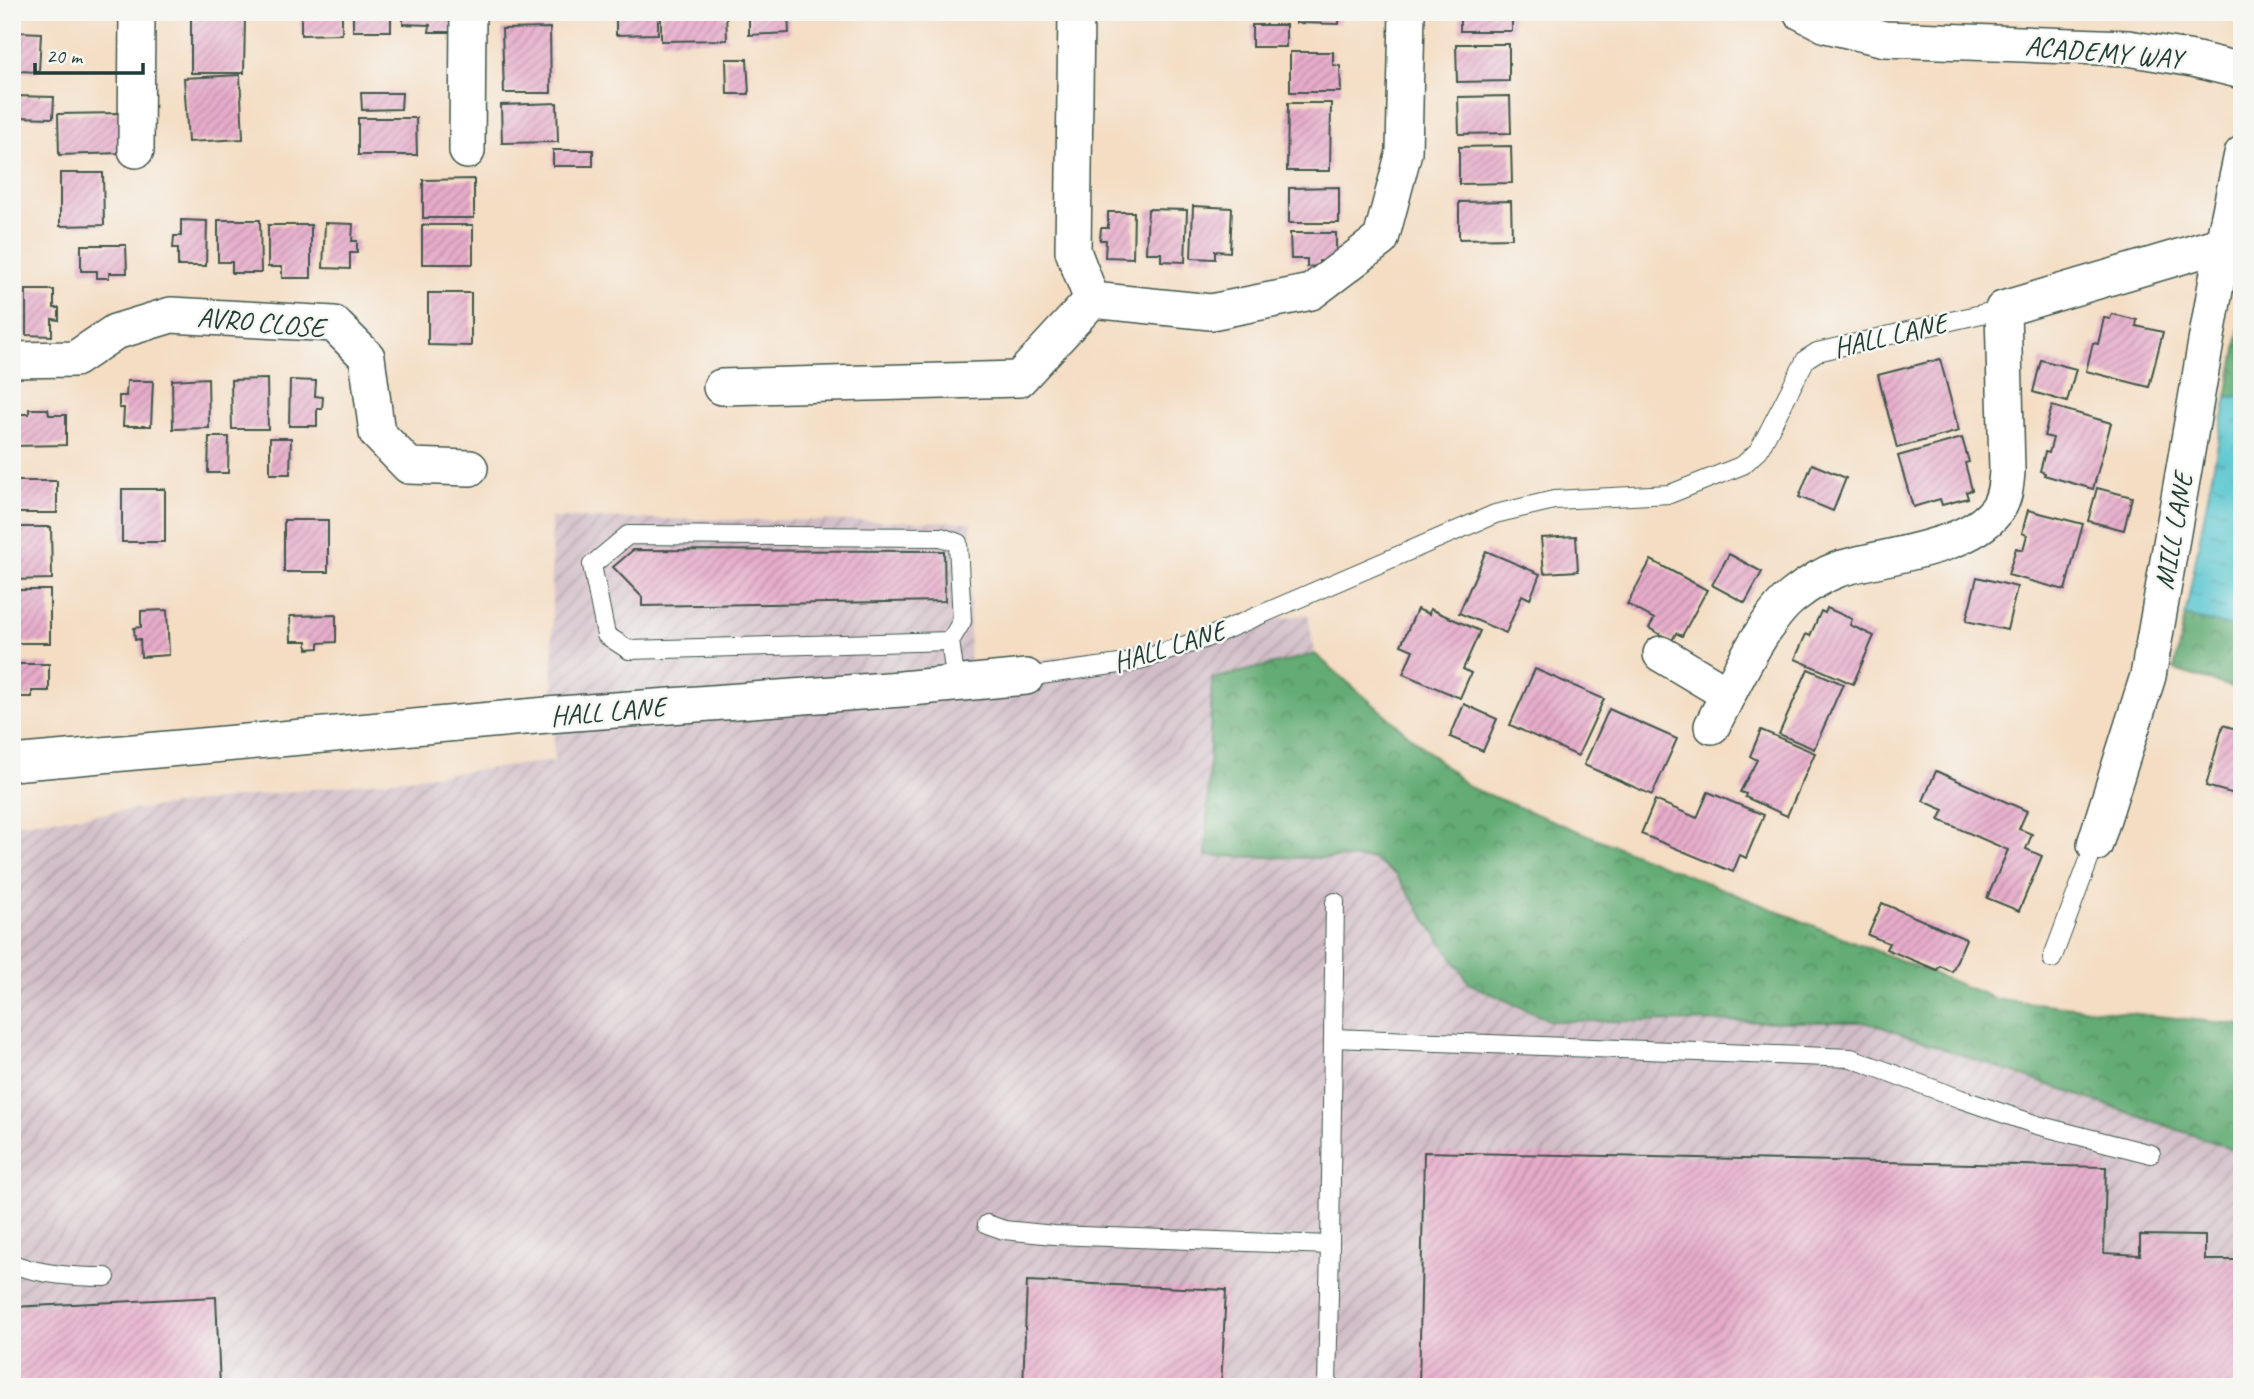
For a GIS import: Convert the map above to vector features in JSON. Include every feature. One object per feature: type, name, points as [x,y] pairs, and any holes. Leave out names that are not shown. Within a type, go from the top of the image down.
[{"type":"street","points":[[136,150],[137,12]]},
{"type":"street","points":[[467,150],[468,12]]},
{"type":"street","points":[[1076,12],[1073,251],[1092,300]]},
{"type":"street","points":[[1092,300],[1211,312],[1311,292],[1381,239],[1404,152],[1407,12]]},
{"type":"street","name":"ACADEMY WAY","points":[[1801,12],[1826,25],[1885,39],[2128,48],[2242,71]]},
{"type":"street","name":"MILL LANE","points":[[2095,844],[2148,676],[2242,154]]},
{"type":"street","name":"HALL LANE","points":[[2003,309],[2232,216]]},
{"type":"street","points":[[721,387],[1020,379],[1092,300]]},
{"type":"street","points":[[1712,726],[1771,619],[1791,597],[1815,580],[1838,570],[1964,537],[1985,524],[1998,509],[2006,489],[2007,471],[2003,309]]},
{"type":"street","name":"AVRO CLOSE","points":[[12,360],[75,359],[115,332],[171,315],[334,324],[367,357],[377,433],[409,466],[470,468]]},
{"type":"street","points":[[1661,654],[1728,694]]},
{"type":"street","name":"HALL LANE","points":[[12,762],[547,715],[1026,677]]},
{"type":"lane","name":"HALL LANE","points":[[1026,677],[1134,662],[1204,639],[1495,514],[1554,500],[1670,494],[1743,465],[1759,450],[1806,359],[1817,352],[2003,309]]},
{"type":"lane","points":[[950,641],[629,650],[606,635],[593,565],[628,535],[941,537],[958,543],[961,621],[950,641],[956,684]]},
{"type":"lane","points":[[2052,959],[2095,844]]},
{"type":"lane","points":[[1327,1387],[1335,902]]},
{"type":"lane","points":[[1334,1038],[1851,1058],[2037,1125],[2151,1154]]},
{"type":"lane","points":[[986,1224],[1004,1230],[1054,1235],[1330,1245]]},
{"type":"lane","points":[[12,1264],[37,1272],[74,1278],[106,1277]]},
{"type":"shaded area","points":[[551,518],[971,522],[969,672],[1308,614],[1315,654],[1212,679],[1207,856],[1372,859],[1396,875],[1470,984],[1551,1021],[1867,1022],[2242,1152],[2242,1387],[12,1387],[12,824],[554,761]]},
{"type":"green space","points":[[2242,318],[2242,396],[2227,397]]},
{"type":"green space","points":[[2185,616],[2242,629],[2242,690],[2174,670]]},
{"type":"green space","points":[[1315,654],[1469,787],[1996,999],[2242,1025],[2242,1152],[1867,1022],[1551,1021],[1470,984],[1396,875],[1372,859],[1206,856],[1212,679]]},
{"type":"water","points":[[2242,396],[2242,629],[2185,616],[2227,397]]},
{"type":"building","points":[[301,12],[342,12],[342,34],[301,35]]},
{"type":"building","points":[[353,12],[391,12],[391,31],[353,31]]},
{"type":"building","points":[[403,12],[461,12],[461,32],[429,32],[430,25],[403,24]]},
{"type":"building","points":[[616,12],[658,12],[658,34],[616,35]]},
{"type":"building","points":[[661,12],[726,12],[727,40],[661,41]]},
{"type":"building","points":[[749,12],[788,12],[789,33],[749,35]]},
{"type":"building","points":[[1296,12],[1340,12],[1339,24],[1296,23]]},
{"type":"building","points":[[1460,12],[1512,12],[1512,31],[1460,31]]},
{"type":"building","points":[[245,16],[244,73],[191,73],[191,18]]},
{"type":"building","points":[[1252,25],[1286,25],[1286,47],[1252,47]]},
{"type":"building","points":[[550,28],[551,93],[504,93],[502,29]]},
{"type":"building","points":[[20,32],[41,33],[39,72],[18,71]]},
{"type":"building","points":[[1456,44],[1509,44],[1509,81],[1457,82]]},
{"type":"building","points":[[1290,52],[1333,52],[1333,65],[1340,66],[1341,92],[1290,92]]},
{"type":"building","points":[[726,59],[747,59],[749,94],[727,94]]},
{"type":"building","points":[[240,75],[243,139],[188,142],[184,78]]},
{"type":"building","points":[[361,93],[402,93],[401,109],[362,110]]},
{"type":"building","points":[[14,96],[54,97],[53,118],[14,117]]},
{"type":"building","points":[[1510,96],[1511,133],[1459,134],[1458,97]]},
{"type":"building","points":[[557,103],[558,142],[502,143],[501,105]]},
{"type":"building","points":[[1288,103],[1331,103],[1330,171],[1287,171]]},
{"type":"building","points":[[119,113],[120,153],[59,155],[58,114]]},
{"type":"building","points":[[358,118],[416,118],[417,155],[358,155]]},
{"type":"building","points":[[1511,146],[1512,183],[1459,184],[1459,147]]},
{"type":"building","points":[[553,150],[593,150],[593,166],[553,166]]},
{"type":"building","points":[[60,173],[103,173],[104,225],[60,226]]},
{"type":"building","points":[[474,179],[474,218],[423,218],[423,180]]},
{"type":"building","points":[[1339,187],[1339,223],[1289,223],[1289,188]]},
{"type":"building","points":[[1511,201],[1512,238],[1459,239],[1459,202]]},
{"type":"building","points":[[1193,206],[1232,208],[1230,252],[1215,251],[1215,259],[1191,258]]},
{"type":"building","points":[[1148,209],[1187,210],[1185,262],[1161,261],[1161,253],[1146,253]]},
{"type":"building","points":[[1108,212],[1134,212],[1133,258],[1105,257],[1106,240],[1100,240],[1101,228],[1108,228]]},
{"type":"building","points":[[181,220],[207,221],[206,266],[178,266],[178,248],[173,248],[174,236],[181,236]]},
{"type":"building","points":[[218,220],[260,220],[261,273],[232,273],[232,262],[218,262]]},
{"type":"building","points":[[325,223],[353,224],[352,241],[357,241],[357,253],[350,253],[350,269],[323,268]]},
{"type":"building","points":[[268,225],[311,225],[311,278],[282,278],[282,267],[268,267]]},
{"type":"building","points":[[422,225],[473,225],[473,264],[422,264]]},
{"type":"building","points":[[1290,233],[1336,233],[1336,261],[1319,261],[1319,266],[1307,267],[1307,259],[1291,259]]},
{"type":"building","points":[[81,245],[126,245],[127,273],[109,273],[109,278],[97,278],[97,271],[81,271]]},
{"type":"building","points":[[26,290],[54,290],[54,308],[59,308],[59,320],[52,319],[52,336],[26,335]]},
{"type":"building","points":[[428,293],[471,293],[471,346],[428,345]]},
{"type":"building","points":[[2112,314],[2137,320],[2136,326],[2163,332],[2149,387],[2086,371],[2093,343],[2098,344],[2104,318],[2110,319]]},
{"type":"building","points":[[1940,359],[1959,431],[1897,448],[1878,375]]},
{"type":"building","points":[[2041,360],[2076,369],[2067,402],[2033,392]]},
{"type":"building","points":[[208,378],[209,428],[173,429],[172,380]]},
{"type":"building","points":[[267,379],[268,429],[232,429],[231,380]]},
{"type":"building","points":[[290,380],[316,381],[315,396],[323,397],[322,409],[317,409],[317,426],[289,426]]},
{"type":"building","points":[[127,381],[153,381],[151,426],[123,426],[124,408],[119,408],[119,396],[126,396]]},
{"type":"building","points":[[2052,406],[2111,423],[2093,489],[2044,475],[2045,473],[2040,471],[2045,452],[2049,453],[2053,438],[2044,436]]},
{"type":"building","points":[[29,409],[48,409],[49,415],[66,415],[66,445],[12,446],[12,414],[29,414]]},
{"type":"building","points":[[209,437],[229,437],[228,473],[208,473]]},
{"type":"building","points":[[270,438],[291,438],[290,474],[270,474]]},
{"type":"building","points":[[1962,438],[1969,462],[1965,463],[1972,490],[1966,492],[1968,498],[1942,505],[1940,499],[1913,507],[1898,456]]},
{"type":"building","points":[[1812,464],[1846,478],[1833,511],[1799,497]]},
{"type":"building","points":[[13,481],[57,481],[57,513],[13,513]]},
{"type":"building","points":[[2097,488],[2132,497],[2124,530],[2088,521]]},
{"type":"building","points":[[122,489],[165,489],[165,542],[122,542]]},
{"type":"building","points":[[2028,510],[2083,524],[2065,590],[2008,575],[2016,548],[2023,550],[2027,535],[2022,533]]},
{"type":"building","points":[[284,520],[328,520],[328,572],[284,572]]},
{"type":"building","points":[[12,527],[51,527],[52,579],[12,580]]},
{"type":"building","points":[[1576,536],[1578,571],[1544,573],[1541,538]]},
{"type":"building","points":[[633,550],[944,551],[945,601],[642,606],[642,597],[613,567]]},
{"type":"building","points":[[1486,551],[1540,574],[1530,599],[1522,595],[1506,633],[1459,613]]},
{"type":"building","points":[[1729,554],[1762,572],[1745,603],[1712,585]]},
{"type":"building","points":[[1651,560],[1707,590],[1682,636],[1676,633],[1672,641],[1649,628],[1654,619],[1627,604]]},
{"type":"building","points":[[1977,577],[2017,587],[2007,630],[1966,621]]},
{"type":"building","points":[[12,590],[50,590],[50,643],[12,643]]},
{"type":"building","points":[[1827,608],[1852,619],[1850,625],[1874,636],[1853,684],[1795,659],[1806,634],[1810,636],[1821,611],[1825,613]]},
{"type":"building","points":[[1417,609],[1429,614],[1430,609],[1480,631],[1463,669],[1471,673],[1460,698],[1403,674],[1413,650],[1401,645]]},
{"type":"building","points":[[167,610],[169,655],[141,657],[140,639],[135,640],[134,628],[141,627],[141,611]]},
{"type":"building","points":[[336,615],[336,642],[319,643],[319,648],[307,649],[307,641],[291,641],[290,616]]},
{"type":"building","points":[[12,664],[49,664],[49,691],[32,691],[32,697],[20,697],[19,689],[12,689]]},
{"type":"building","points":[[1535,669],[1604,699],[1578,756],[1510,725]]},
{"type":"building","points":[[1808,669],[1843,684],[1814,749],[1779,734]]},
{"type":"building","points":[[1464,704],[1497,719],[1483,751],[1450,737]]},
{"type":"building","points":[[1609,709],[1677,739],[1652,795],[1584,765]]},
{"type":"building","points":[[2223,725],[2242,731],[2242,796],[2206,786]]},
{"type":"building","points":[[1761,730],[1815,753],[1787,816],[1745,797],[1746,794],[1740,792],[1757,760],[1750,756]]},
{"type":"building","points":[[1936,771],[2027,811],[2019,829],[2032,834],[2026,849],[2042,856],[2019,911],[1987,898],[2008,850],[1939,820],[1944,810],[1923,801]]},
{"type":"building","points":[[1708,792],[1764,815],[1746,858],[1740,855],[1733,872],[1641,834],[1655,800],[1697,818]]},
{"type":"building","points":[[1882,903],[1966,939],[1952,972],[1940,966],[1937,970],[1886,949],[1889,943],[1868,935]]},
{"type":"building","points":[[1424,1152],[2106,1167],[2104,1253],[2140,1255],[2140,1235],[2205,1236],[2205,1260],[2242,1260],[2242,1387],[1419,1387]]},
{"type":"building","points":[[1027,1281],[1226,1290],[1221,1387],[1023,1387]]},
{"type":"building","points":[[216,1297],[220,1387],[12,1387],[12,1307]]}]
